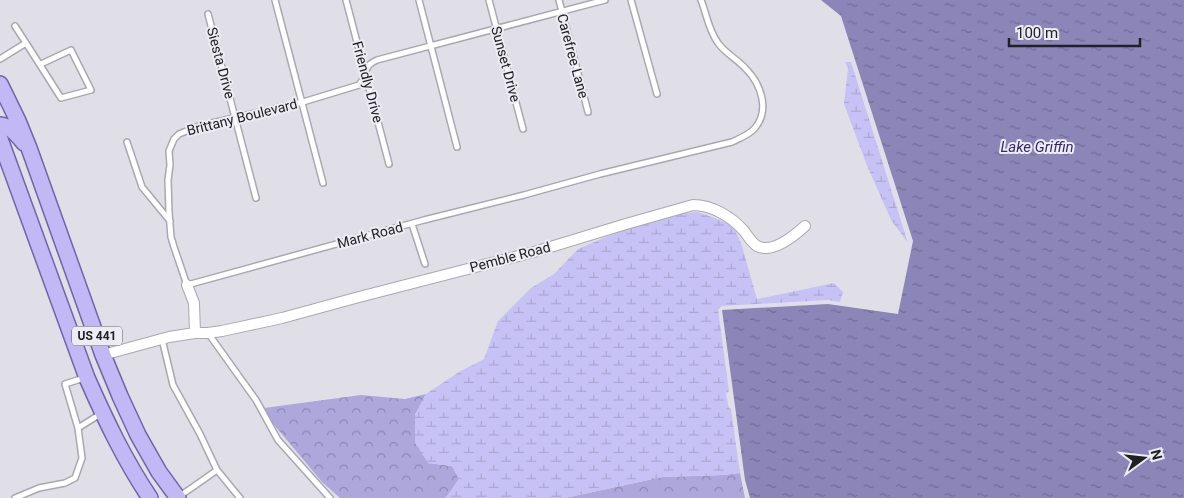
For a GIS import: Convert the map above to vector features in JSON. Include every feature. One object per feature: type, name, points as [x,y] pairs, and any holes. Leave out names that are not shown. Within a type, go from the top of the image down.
[{"type":"main road","name":"US 441","points":[[2,92],[18,121],[29,148],[103,354],[123,404],[138,435],[177,498]]},
{"type":"main road","points":[[0,126],[6,126],[12,130],[29,148]]},
{"type":"main road","name":"US 441","points":[[0,139],[87,378],[102,413],[132,470],[150,498]]},
{"type":"main road","points":[[41,250],[59,274],[85,346],[97,354],[103,354]]},
{"type":"main road","points":[[87,378],[98,381],[104,386],[129,436],[145,454],[152,458]]},
{"type":"street","name":"Pemble Road","points":[[195,333],[222,331],[282,318],[534,252],[693,205],[701,205],[717,211],[738,225],[751,242],[763,248],[783,243],[805,226]]},
{"type":"street","points":[[103,354],[195,333],[194,303],[187,285]]},
{"type":"lane","points":[[275,0],[323,183]]},
{"type":"lane","name":"Friendly Drive","points":[[346,0],[389,164]]},
{"type":"lane","points":[[419,0],[457,147]]},
{"type":"lane","name":"Sunset Drive","points":[[489,0],[523,128]]},
{"type":"lane","name":"Carefree Lane","points":[[559,0],[588,112]]},
{"type":"lane","name":"Brittany Boulevard","points":[[187,285],[174,247],[170,222],[169,151],[174,139],[179,134],[187,130],[303,102],[359,85],[366,74],[367,67],[377,60],[605,0]]},
{"type":"lane","points":[[631,0],[657,94]]},
{"type":"lane","name":"Mark Road","points":[[187,285],[412,224],[732,142],[749,134],[760,122],[762,116],[762,95],[755,80],[739,61],[717,42],[710,30],[701,0]]},
{"type":"lane","name":"Siesta Drive","points":[[208,14],[256,198]]},
{"type":"lane","points":[[15,26],[61,98],[91,90],[70,50],[40,64]]},
{"type":"lane","points":[[0,60],[26,43]]},
{"type":"lane","points":[[127,142],[142,187],[170,222]]},
{"type":"lane","points":[[412,224],[425,264]]},
{"type":"lane","points":[[208,333],[256,400],[278,440],[330,498]]},
{"type":"lane","points":[[162,339],[173,385],[217,470],[240,498]]},
{"type":"lane","points":[[15,498],[39,488],[65,483],[75,478],[82,458],[78,428],[65,384],[87,378]]},
{"type":"lane","points":[[78,428],[102,413]]},
{"type":"lane","points":[[177,498],[217,470]]},
{"type":"green space","points":[[845,62],[851,62],[908,243],[891,220],[866,163],[844,104],[848,68]]},
{"type":"green space","points":[[698,212],[733,225],[742,246],[757,299],[834,283],[843,292],[840,302],[828,300],[722,306],[718,309],[729,391],[726,394],[729,408],[731,409],[740,473],[662,477],[565,498],[445,498],[459,479],[452,466],[428,463],[415,443],[415,415],[426,394],[459,372],[484,359],[498,321],[531,288],[554,274],[578,249],[655,216]]},
{"type":"green space","points":[[426,394],[415,415],[428,463],[452,466],[459,479],[445,498],[340,498],[322,482],[270,420],[264,408],[361,395],[405,399]]},
{"type":"green space","points":[[740,473],[745,498],[565,498],[662,477]]},
{"type":"water","name":"Lake Griffin","points":[[821,0],[1184,0],[1184,498],[750,498],[745,480],[722,310],[828,304],[898,314],[913,241],[841,16]]}]
